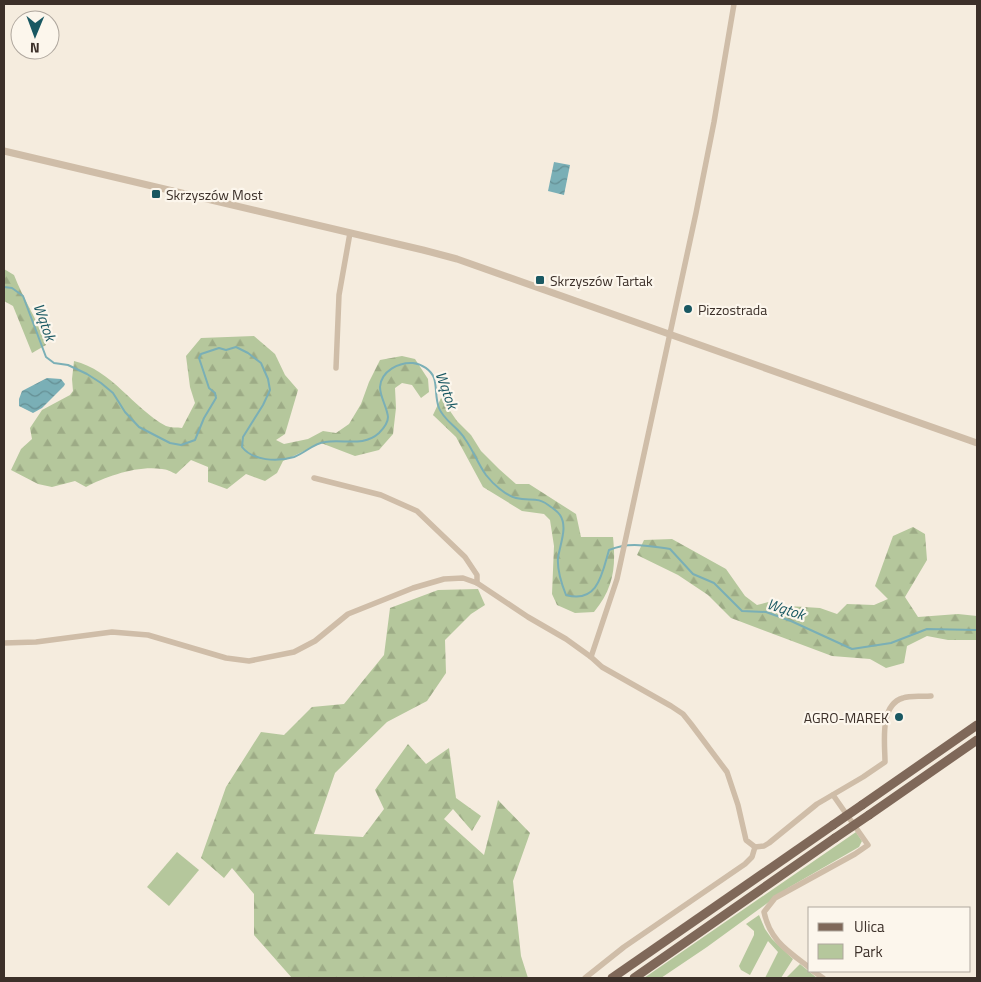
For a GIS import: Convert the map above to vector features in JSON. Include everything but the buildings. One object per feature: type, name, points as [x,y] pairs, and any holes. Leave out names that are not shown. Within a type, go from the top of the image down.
[{"type":"main road","points":[[612,978],[977,725]]},
{"type":"main road","points":[[634,978],[977,740]]},
{"type":"street","points":[[591,657],[617,579],[623,553],[710,140],[734,4]]},
{"type":"street","points":[[4,152],[457,259],[977,443]]},
{"type":"street","points":[[336,368],[339,295],[350,233]]},
{"type":"street","points":[[314,478],[381,495],[417,511],[465,557],[477,575],[477,583]]},
{"type":"street","points":[[4,643],[36,642],[112,632],[148,636],[226,658],[249,661],[294,652],[315,641],[348,614],[413,588],[444,579],[463,578],[477,583],[528,617],[566,639],[602,667],[671,706],[687,719],[727,772],[738,805],[746,840],[754,847],[764,846],[769,843],[816,804],[834,795],[884,762],[886,716],[891,706],[902,698],[931,696]]},
{"type":"street","points":[[808,966],[778,942],[767,926],[764,912],[775,898],[868,845],[834,795]]},
{"type":"street","points":[[585,978],[632,942],[745,864],[752,856],[754,847]]},
{"type":"green space","points":[[4,269],[14,275],[46,345],[32,353],[13,306],[4,301]]},
{"type":"green space","points":[[254,336],[275,354],[285,375],[298,390],[285,434],[276,440],[284,444],[308,439],[323,431],[336,433],[349,424],[361,404],[380,360],[402,356],[415,359],[428,379],[429,392],[421,398],[412,385],[402,383],[395,388],[396,408],[393,434],[379,450],[355,456],[321,443],[283,461],[277,473],[265,481],[246,474],[227,489],[208,482],[208,467],[191,460],[176,474],[164,469],[133,470],[113,475],[86,487],[75,481],[52,487],[38,484],[11,470],[21,449],[32,439],[30,428],[42,410],[70,395],[73,391],[74,361],[100,372],[143,410],[166,426],[182,428],[195,403],[190,387],[186,356],[201,338]]},
{"type":"green space","points":[[441,398],[457,421],[471,435],[481,451],[516,484],[529,484],[576,514],[581,537],[613,537],[614,567],[610,585],[594,612],[575,613],[557,605],[552,594],[554,546],[550,520],[544,514],[522,511],[483,487],[456,437],[433,415]]},
{"type":"green space","points":[[913,527],[925,534],[927,560],[905,597],[918,617],[958,614],[977,616],[977,640],[948,640],[927,636],[907,646],[904,663],[886,668],[870,659],[832,656],[731,618],[708,595],[678,575],[637,555],[644,540],[672,539],[726,569],[745,596],[757,605],[772,601],[789,606],[820,608],[837,614],[847,604],[874,605],[888,599],[875,586],[893,536]]},
{"type":"green space","points":[[478,589],[485,605],[471,614],[445,640],[446,673],[427,701],[387,722],[335,773],[314,834],[363,837],[384,809],[375,790],[408,744],[426,764],[449,748],[456,798],[481,816],[472,831],[453,809],[444,819],[484,855],[498,800],[530,833],[513,881],[521,956],[528,978],[292,978],[254,935],[254,894],[232,868],[224,878],[201,858],[226,787],[261,732],[284,735],[312,707],[344,704],[384,655],[390,608],[438,590]]},
{"type":"green space","points":[[856,832],[862,841],[859,847],[788,888],[661,978],[644,978]]},
{"type":"green space","points":[[177,852],[199,870],[169,906],[147,887]]},
{"type":"green space","points":[[759,915],[772,939],[793,959],[781,978],[765,978],[778,952],[768,941],[750,975],[741,970],[739,966],[754,935],[754,931],[746,924]]},
{"type":"green space","points":[[800,964],[817,978],[786,978]]},
{"type":"water","points":[[554,162],[570,165],[564,195],[548,191]]},
{"type":"water","points":[[47,378],[61,379],[65,384],[42,408],[33,413],[19,406],[22,391]]},
{"type":"waterway","name":"Wątok","points":[[4,287],[12,288],[23,296],[46,357],[54,363],[68,365],[101,383],[113,393],[125,412],[139,427],[170,443],[181,445],[195,440],[204,418],[216,398],[215,393],[209,388],[199,358],[201,354],[219,348],[226,350],[236,347],[261,363],[268,379],[270,390],[243,437],[242,447],[259,458],[273,460],[294,457],[321,443],[332,441],[353,442],[373,437],[382,430],[388,419],[380,391],[381,381],[384,376],[387,372],[402,364],[413,363],[423,366],[431,372],[434,378],[436,396],[441,413],[462,435],[489,478],[508,494],[516,498],[546,503],[560,515],[563,525],[563,536],[558,563],[566,595],[577,597],[592,591],[601,577],[609,550],[632,545],[647,546],[670,549],[693,574],[714,583],[742,611],[766,612],[791,621],[852,649],[891,643],[927,629],[977,630]]},
{"type":"place","name":"Skrzyszów Most","points":[[156,194]]},
{"type":"place","name":"Skrzyszów Tartak","points":[[540,280]]},
{"type":"place","name":"Pizzostrada","points":[[688,309]]},
{"type":"place","name":"AGRO-MAREK","points":[[899,717]]}]
